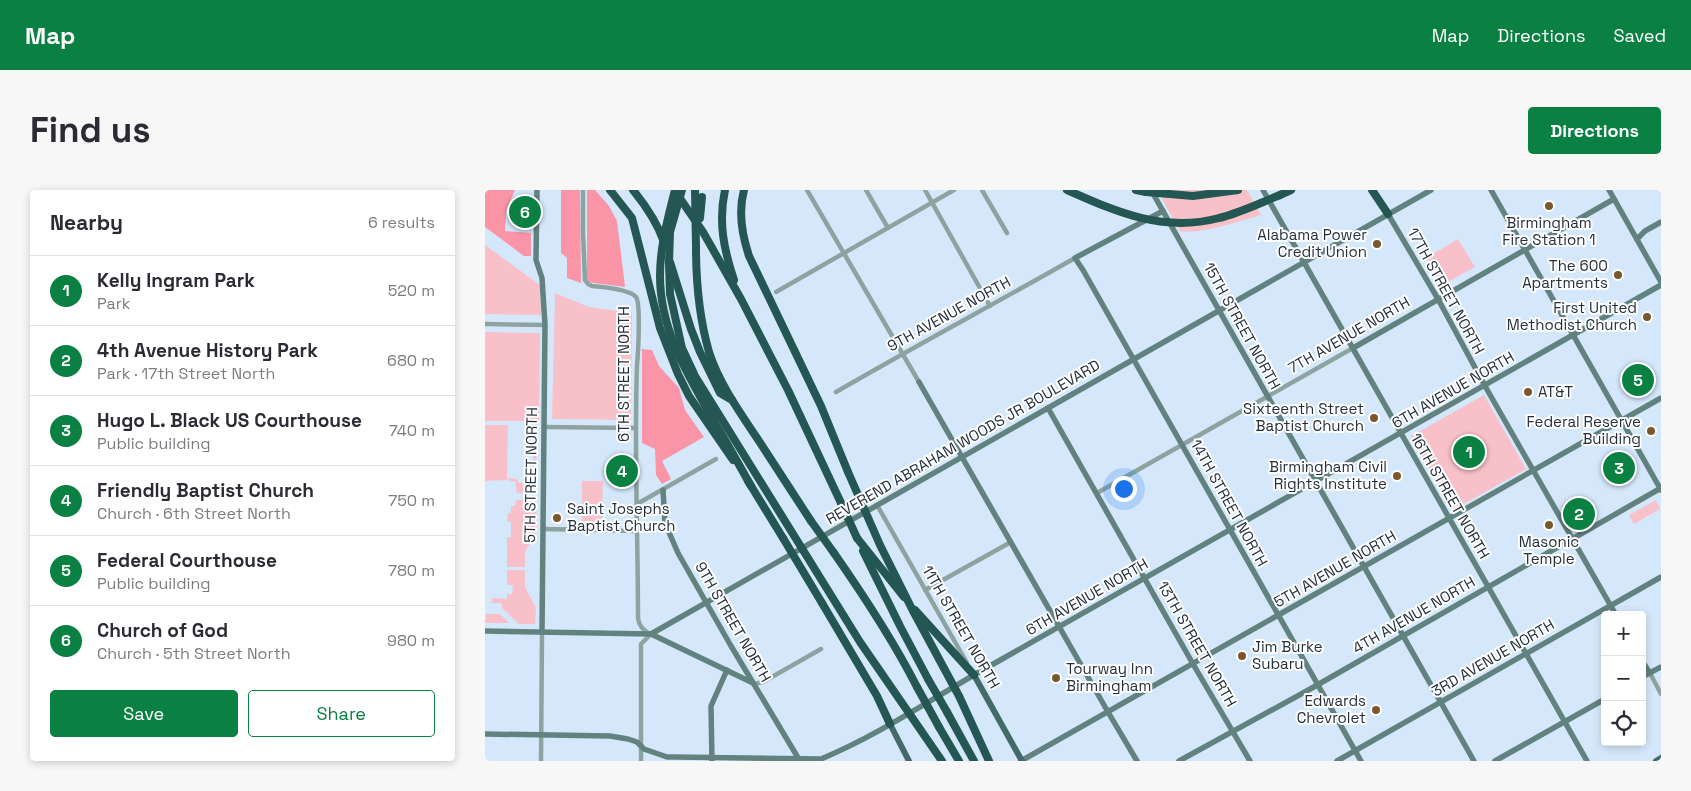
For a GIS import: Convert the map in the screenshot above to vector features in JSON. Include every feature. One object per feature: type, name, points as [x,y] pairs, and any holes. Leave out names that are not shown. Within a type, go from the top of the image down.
[{"type":"highway","points":[[610,190],[632,218],[669,353],[689,396],[751,486]]},
{"type":"highway","points":[[633,190],[659,228],[691,329],[707,368],[720,393],[731,400]]},
{"type":"highway","points":[[675,190],[692,214]]},
{"type":"highway","points":[[675,190],[661,248],[660,277],[663,306],[670,333],[688,377],[877,696],[890,724]]},
{"type":"highway","points":[[681,190],[692,214],[741,299],[788,390],[900,626],[974,761]]},
{"type":"highway","points":[[681,190],[670,232],[669,263],[670,294],[682,348],[695,376],[847,622],[942,761]]},
{"type":"highway","points":[[695,190],[696,279],[699,308],[710,353],[731,400],[811,521],[859,589],[902,658],[959,761]]},
{"type":"highway","points":[[725,190],[721,219],[723,244],[741,299]]},
{"type":"highway","points":[[1067,190],[1133,216],[1149,221],[1174,224],[1220,218],[1291,190]]},
{"type":"highway","points":[[1136,190],[1188,196],[1238,190]]},
{"type":"highway","points":[[1372,190],[1389,214]]},
{"type":"highway","points":[[743,192],[742,232],[749,256],[821,406],[880,545],[959,696],[989,761]]},
{"type":"highway","points":[[696,247],[702,194]]},
{"type":"highway","points":[[857,538],[917,612],[974,675]]},
{"type":"main road","name":"11TH STREET NORTH","points":[[974,675],[1022,761]]},
{"type":"main road","points":[[890,724],[909,761]]},
{"type":"main road","points":[[1656,761],[1661,758]]},
{"type":"street","name":"5TH STREET NORTH","points":[[537,190],[537,260],[542,278],[545,325],[541,761]]},
{"type":"street","name":"6TH STREET NORTH","points":[[583,190],[584,277],[588,284],[633,294],[637,300],[639,336],[636,428],[639,625],[651,634]]},
{"type":"street","points":[[807,190],[903,353],[1137,761]]},
{"type":"street","points":[[866,190],[888,228]]},
{"type":"street","points":[[925,190],[991,306]]},
{"type":"street","points":[[776,292],[954,190]]},
{"type":"street","points":[[982,190],[1007,233]]},
{"type":"street","name":"15TH STREET NORTH","points":[[1151,190],[1474,761]]},
{"type":"street","name":"16TH STREET NORTH","points":[[1263,190],[1587,761]]},
{"type":"street","name":"REVEREND ABRAHAM WOODS JR BOULEVARD","points":[[651,634],[1431,190]]},
{"type":"street","points":[[1491,190],[1661,489]]},
{"type":"street","points":[[1609,190],[1661,284]]},
{"type":"street","name":"7TH AVENUE NORTH","points":[[1097,493],[1614,200]]},
{"type":"street","points":[[1075,258],[1163,211]]},
{"type":"street","name":"17TH STREET NORTH","points":[[1389,214],[1614,611]]},
{"type":"street","points":[[1637,239],[1645,231],[1661,222]]},
{"type":"street","name":"9TH AVENUE NORTH","points":[[837,392],[903,353],[1075,258]]},
{"type":"street","name":"14TH STREET NORTH","points":[[1075,258],[1361,761]]},
{"type":"street","name":"6TH AVENUE NORTH","points":[[485,734],[610,736],[627,738],[637,742],[645,749],[667,756],[712,759],[821,759],[841,751],[890,724],[1661,284]]},
{"type":"street","points":[[485,324],[545,325]]},
{"type":"street","name":"5TH AVENUE NORTH","points":[[1022,761],[1661,398]]},
{"type":"street","name":"13TH STREET NORTH","points":[[1048,408],[1250,761]]},
{"type":"street","points":[[545,427],[636,428]]},
{"type":"street","points":[[637,504],[716,460]]},
{"type":"street","name":"4TH AVENUE NORTH","points":[[1179,761],[1661,489]]},
{"type":"street","name":"9TH STREET NORTH","points":[[663,490],[665,523],[678,553],[800,760]]},
{"type":"street","name":"11TH STREET NORTH","points":[[877,505],[974,675]]},
{"type":"street","points":[[543,530],[637,531]]},
{"type":"street","points":[[925,590],[1011,542]]},
{"type":"street","name":"3RD AVENUE NORTH","points":[[1337,761],[1661,577]]},
{"type":"street","points":[[485,631],[651,634],[754,684],[763,682],[821,650]]},
{"type":"street","points":[[641,761],[641,644],[651,634]]},
{"type":"street","points":[[1646,675],[1661,667]]},
{"type":"street","points":[[1646,668],[1661,694]]},
{"type":"street","points":[[712,759],[711,706],[727,670]]},
{"type":"street","points":[[1495,761],[1601,701]]},
{"type":"shaded area","points":[[485,190],[515,190],[506,211],[505,231],[531,233],[531,256],[524,256],[485,227]]},
{"type":"shaded area","points":[[561,190],[580,190],[581,283],[567,278],[567,258],[561,253]]},
{"type":"shaded area","points":[[587,190],[595,190],[609,206],[617,221],[625,287],[589,282],[587,278]]},
{"type":"shaded area","points":[[1157,190],[1247,190],[1261,215],[1209,229],[1188,232],[1180,231]]},
{"type":"shaded area","points":[[1458,239],[1475,267],[1441,286],[1426,258]]},
{"type":"shaded area","points":[[485,245],[540,285],[541,315],[485,314]]},
{"type":"shaded area","points":[[555,293],[589,307],[632,313],[631,420],[552,419]]},
{"type":"shaded area","points":[[485,332],[540,333],[539,421],[536,425],[532,425],[531,421],[485,421]]},
{"type":"shaded area","points":[[642,349],[652,350],[659,366],[679,388],[685,410],[704,437],[662,461],[671,479],[662,484],[656,475],[655,449],[642,443]]},
{"type":"shaded area","points":[[1484,395],[1526,469],[1453,510],[1411,436]]},
{"type":"shaded area","points":[[485,425],[508,425],[507,480],[485,481]]},
{"type":"shaded area","points":[[530,431],[537,431],[536,473],[530,472],[533,472],[534,432]]},
{"type":"shaded area","points":[[508,478],[517,479],[519,483],[529,483],[530,479],[536,479],[536,494],[517,493],[515,481],[510,481]]},
{"type":"shaded area","points":[[582,481],[603,481],[602,522],[582,522]]},
{"type":"shaded area","points":[[516,500],[536,500],[537,531],[525,552],[525,567],[507,567],[507,537],[511,537],[511,522],[507,521],[508,513],[511,513],[511,506],[515,506]]},
{"type":"shaded area","points":[[1656,500],[1660,509],[1634,524],[1629,515]]},
{"type":"shaded area","points":[[1566,504],[1589,511],[1593,518],[1575,527],[1561,506]]},
{"type":"shaded area","points":[[507,570],[525,570],[525,587],[536,608],[535,624],[519,624],[502,608],[502,603],[491,603],[493,598],[507,599],[507,594],[512,594],[513,585],[507,585]]},
{"type":"shaded area","points":[[486,614],[500,614],[509,623],[485,623]]},
{"type":"place","name":"Birmingham Fire Station 1","points":[[1549,206]]},
{"type":"place","name":"Church of God","points":[[525,212]]},
{"type":"place","name":"Alabama Power Credit Union","points":[[1377,244]]},
{"type":"place","name":"The 600 Apartments","points":[[1618,275]]},
{"type":"place","name":"First United Methodist Church","points":[[1647,317]]},
{"type":"place","name":"Federal Courthouse","points":[[1638,380]]},
{"type":"place","name":"AT&T","points":[[1528,392]]},
{"type":"place","name":"Sixteenth Street Baptist Church","points":[[1374,418]]},
{"type":"place","name":"Federal Reserve Building","points":[[1651,431]]},
{"type":"place","name":"Kelly Ingram Park","points":[[1469,452]]},
{"type":"place","name":"Hugo L. Black US Courthouse","points":[[1619,468]]},
{"type":"place","name":"Friendly Baptist Church","points":[[622,471]]},
{"type":"place","name":"Birmingham Civil Rights Institute","points":[[1397,476]]},
{"type":"place","name":"4th Avenue History Park","points":[[1579,514]]},
{"type":"place","name":"Saint Josephs Baptist Church","points":[[557,518]]},
{"type":"place","name":"Masonic Temple","points":[[1549,525]]},
{"type":"place","name":"Jim Burke Subaru","points":[[1242,656]]},
{"type":"place","name":"Tourway Inn Birmingham","points":[[1056,678]]},
{"type":"place","name":"Edwards Chevrolet","points":[[1376,710]]}]
